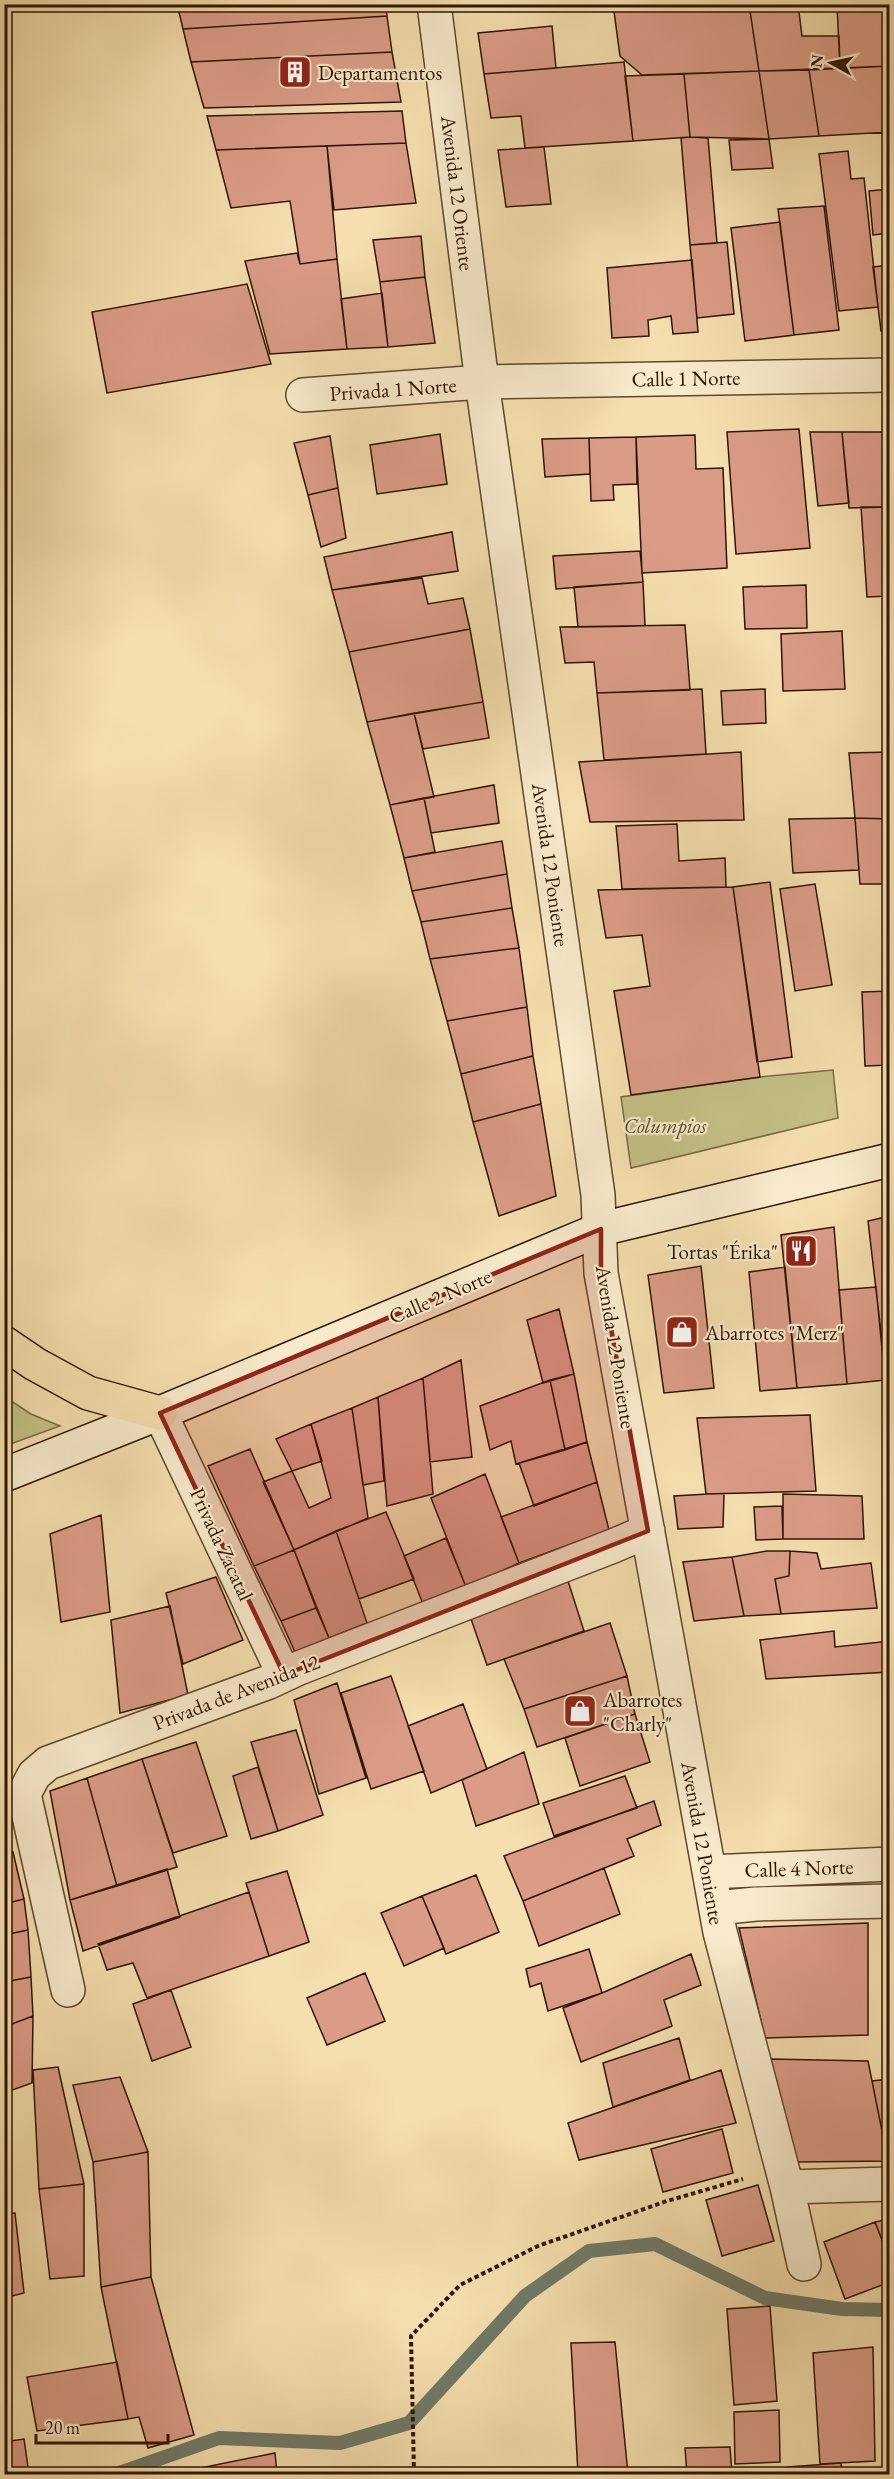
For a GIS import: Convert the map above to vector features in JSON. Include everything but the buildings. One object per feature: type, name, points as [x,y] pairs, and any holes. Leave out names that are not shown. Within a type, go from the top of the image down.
[{"type":"highway","points":[[4,1342],[35,1364],[88,1393],[160,1413]]},
{"type":"street","name":"Avenida 12 Oriente","points":[[434,4],[482,382]]},
{"type":"street","name":"Calle 1 Norte","points":[[482,382],[890,375]]},
{"type":"street","name":"Privada 1 Norte","points":[[303,395],[482,382]]},
{"type":"street","name":"Avenida 12 Poniente","points":[[482,382],[596,1183],[601,1228],[601,1273],[720,1932],[784,2177],[804,2265]]},
{"type":"street","name":"Calle 2 Norte","points":[[4,1475],[160,1413],[601,1228],[890,1160]]},
{"type":"street","name":"Privada Zacatal","points":[[160,1413],[284,1675]]},
{"type":"street","name":"Privada de Avenida 12","points":[[68,1990],[24,1794],[34,1775],[48,1763],[284,1675],[648,1531]]},
{"type":"street","name":"Calle 4 Norte","points":[[710,1872],[890,1864]]},
{"type":"street","name":"Calle 4 Norte","points":[[716,1908],[756,1904],[890,1901]]},
{"type":"street","points":[[784,2177],[890,2184]]},
{"type":"path","points":[[414,2475],[411,2336],[460,2285],[538,2246],[667,2202],[784,2177]]},
{"type":"highlighted area","points":[[601,1229],[601,1273],[648,1531],[284,1675],[160,1413]]},
{"type":"green space","name":"Columpios","points":[[833,1070],[838,1118],[631,1168],[621,1097],[760,1077]]},
{"type":"green space","points":[[5,1397],[31,1414],[60,1426],[5,1446]]},
{"type":"waterway","points":[[116,2474],[219,2438],[340,2443],[409,2423],[525,2296],[589,2251],[655,2244],[765,2298],[842,2309],[890,2310]]},
{"type":"place","name":"Departamentos","points":[[295,72]]},
{"type":"place","name":"Tortas \"Érika\"","points":[[801,1251]]},
{"type":"place","name":"Abarrotes \"Merz\"","points":[[682,1332]]},
{"type":"place","name":"Abarrotes \"Charly\"","points":[[580,1711]]}]
